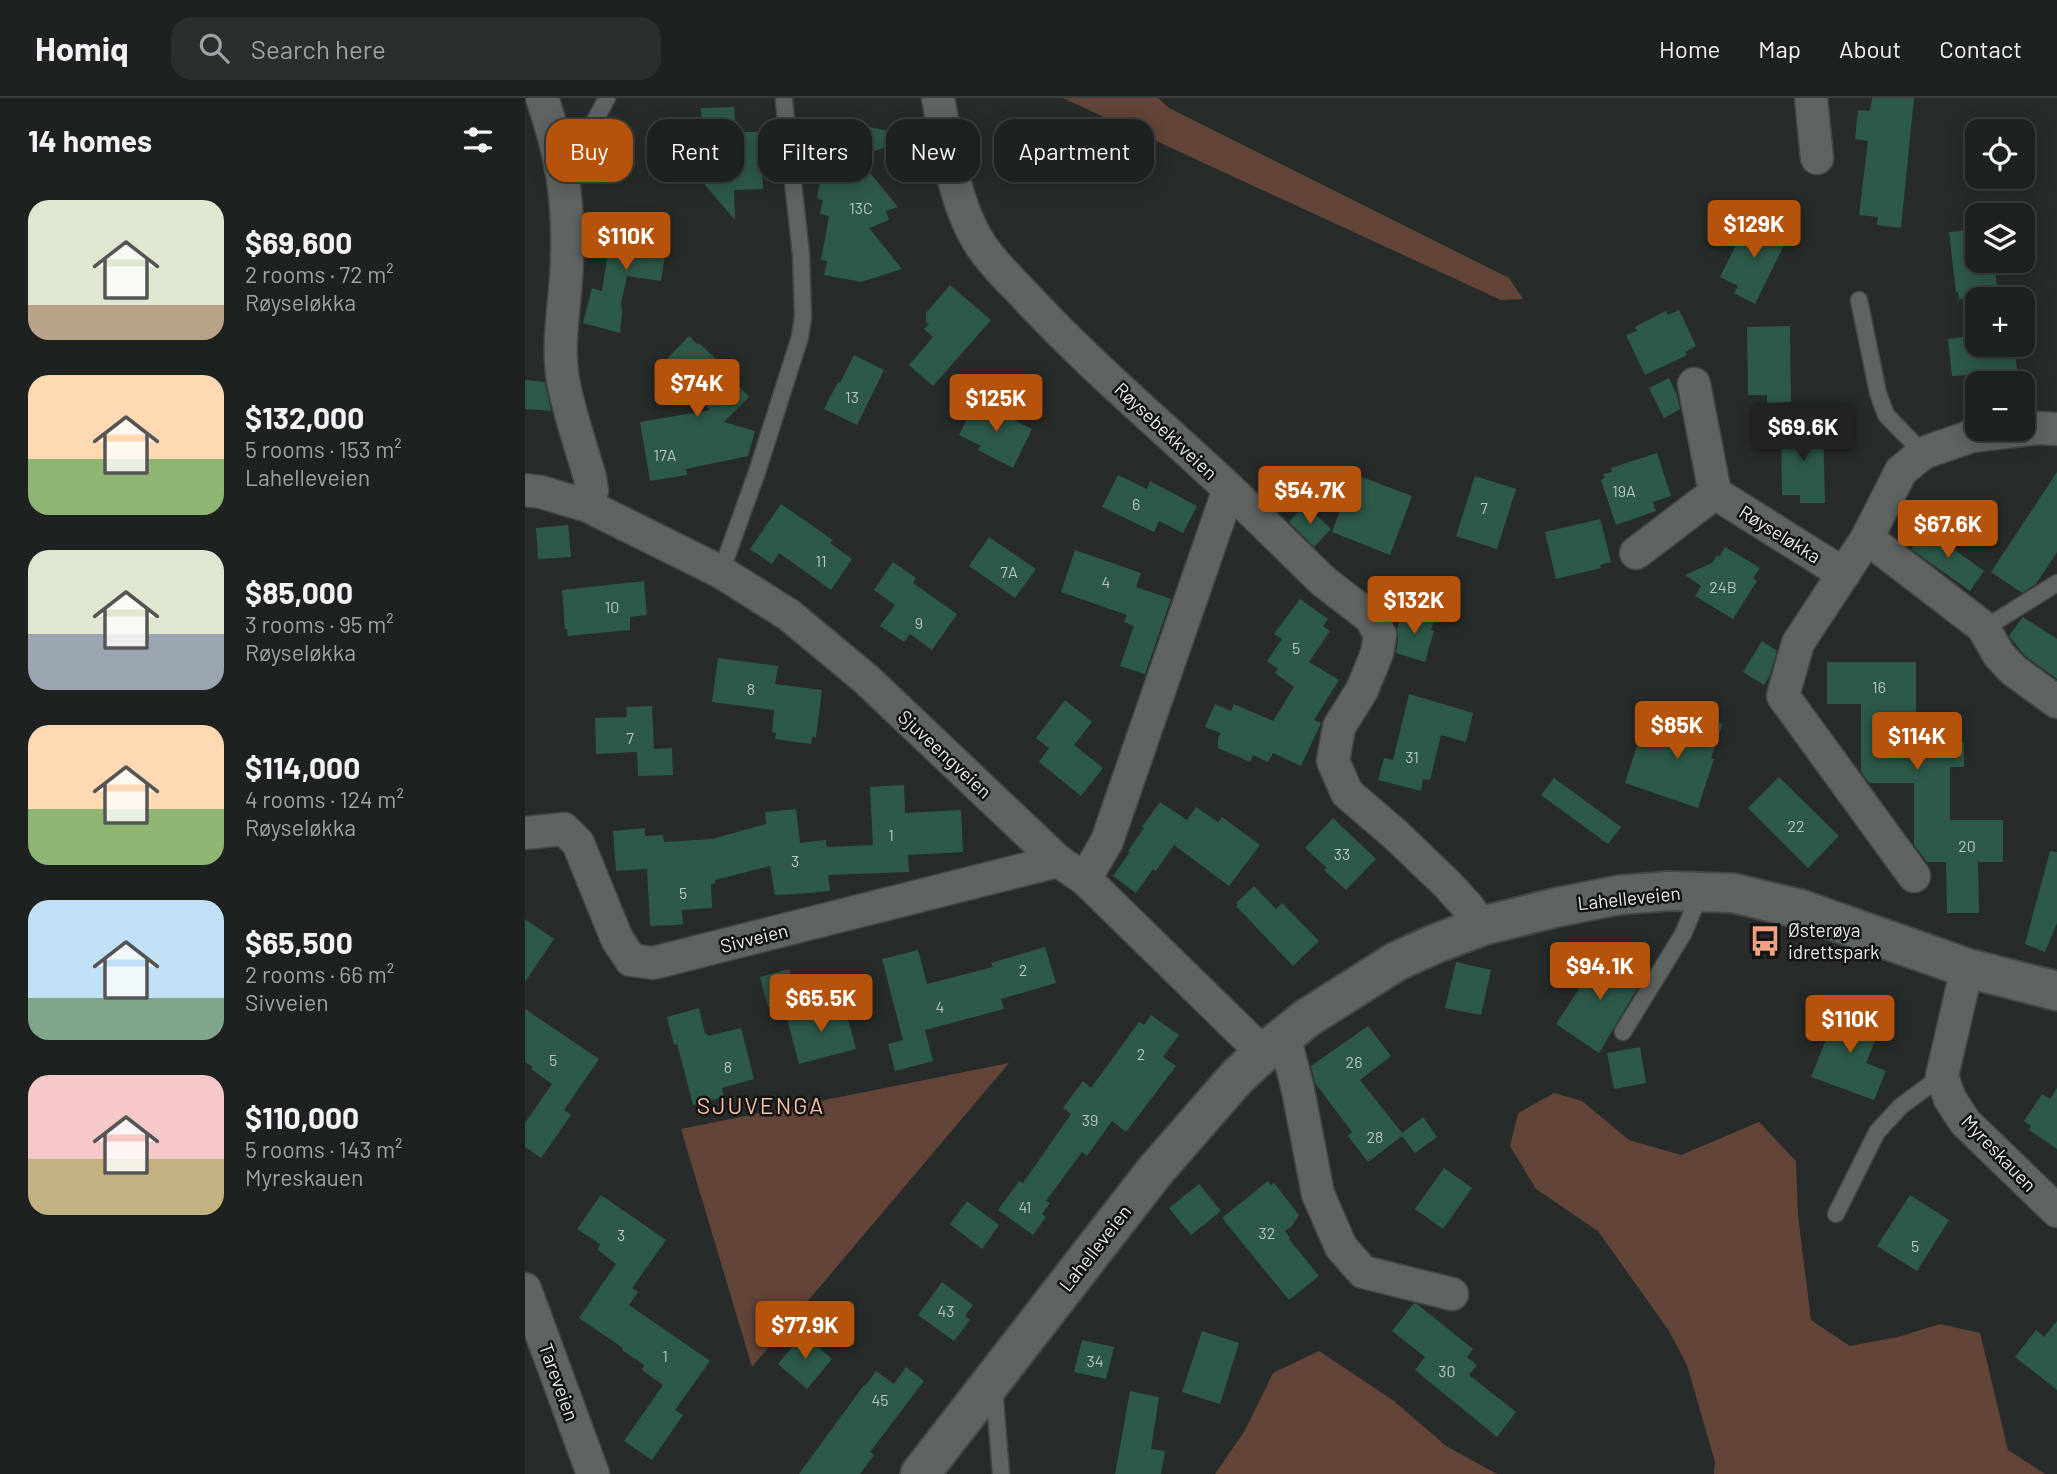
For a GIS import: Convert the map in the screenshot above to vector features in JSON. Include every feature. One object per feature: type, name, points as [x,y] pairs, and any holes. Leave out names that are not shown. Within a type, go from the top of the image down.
[{"type":"street","points":[[542,98],[549,119]]},
{"type":"street","name":"Røysebekkveien","points":[[938,98],[954,180],[978,242],[1053,325],[1229,489],[1107,841],[1085,879]]},
{"type":"street","points":[[1811,98],[1817,158]]},
{"type":"street","points":[[564,182],[568,257],[561,346],[563,379],[590,478],[592,491],[588,506]]},
{"type":"street","points":[[1636,553],[1715,493],[1695,384]]},
{"type":"street","points":[[1914,876],[1783,696],[1798,643],[1867,538],[1901,471],[1923,453],[1972,436],[2039,428],[2057,429]]},
{"type":"street","points":[[1229,489],[1322,580],[1371,618],[1380,635],[1377,653],[1362,690],[1339,727],[1333,761],[1347,793],[1448,885],[1482,926]]},
{"type":"street","name":"Sjuveengveien","points":[[525,490],[588,506],[721,572],[789,615],[866,679],[1058,861],[1085,879],[1274,1044]]},
{"type":"street","name":"Røyseløkka","points":[[1715,493],[1844,574]]},
{"type":"street","points":[[1867,538],[1983,627],[1999,655],[2013,670],[2057,702]]},
{"type":"street","name":"Sivveien","points":[[525,833],[564,829],[578,843],[617,939],[631,960],[653,963],[1058,861]]},
{"type":"street","name":"Lahelleveien","points":[[920,1474],[1155,1171],[1237,1077],[1307,1018],[1397,961],[1482,926],[1558,906],[1619,895],[1701,891],[1733,893],[1800,909],[1967,968],[2057,991]]},
{"type":"street","points":[[1943,1076],[1967,968]]},
{"type":"street","points":[[1274,1044],[1298,1090],[1318,1194],[1341,1247],[1363,1272],[1452,1294]]},
{"type":"street","name":"Myreskauen","points":[[1943,1076],[1950,1099],[1965,1122],[2057,1211]]},
{"type":"street","name":"Tareveien","points":[[525,1289],[593,1474]]},
{"type":"lane","points":[[596,119],[607,98]]},
{"type":"lane","points":[[721,572],[757,472],[800,337],[803,317],[801,254],[784,101]]},
{"type":"lane","points":[[1859,300],[1878,393],[1886,415],[1923,453]]},
{"type":"lane","points":[[1983,627],[2057,583]]},
{"type":"lane","points":[[1623,1032],[1683,934],[1701,891]]},
{"type":"lane","points":[[1836,1214],[1877,1132],[1901,1106],[1943,1076]]},
{"type":"lane","points":[[993,1381],[1000,1474]]},
{"type":"shaded area","points":[[1063,98],[1158,98],[1169,108],[1509,278],[1523,299],[1501,300],[1154,140],[1154,119],[1109,119]]},
{"type":"shaded area","points":[[1009,1063],[752,1367],[681,1129]]},
{"type":"shaded area","points":[[1554,1093],[1582,1101],[1629,1140],[1681,1155],[1759,1122],[1796,1161],[1798,1216],[1811,1320],[1850,1346],[1898,1337],[1940,1324],[1980,1333],[2008,1450],[2045,1474],[1714,1474],[1715,1462],[1687,1365],[1669,1331],[1598,1231],[1536,1189],[1510,1146],[1518,1113]]},
{"type":"shaded area","points":[[1319,1351],[1394,1401],[1446,1446],[1497,1474],[1215,1474],[1244,1432],[1273,1373]]},
{"type":"building","points":[[1872,98],[1914,98],[1901,228],[1877,225],[1878,217],[1859,215],[1868,141],[1855,139],[1858,110],[1870,111]]},
{"type":"building","points":[[734,107],[735,119],[702,119],[701,108]]},
{"type":"building","points":[[872,128],[886,130],[886,147],[872,152]]},
{"type":"building","points":[[744,132],[758,132],[758,182],[763,182],[763,189],[734,190],[735,220],[705,182],[744,182]]},
{"type":"building","points":[[872,175],[898,207],[886,211],[889,220],[869,228],[902,269],[861,282],[824,275],[827,261],[821,260],[829,216],[820,214],[823,200],[817,198],[820,182],[872,182]]},
{"type":"building","points":[[1747,223],[1764,231],[1767,224],[1789,235],[1755,304],[1734,293],[1738,286],[1720,277]]},
{"type":"building","points":[[612,225],[642,230],[642,225],[667,228],[661,281],[627,276],[621,303],[620,333],[583,323],[592,288],[602,291]]},
{"type":"building","points":[[1965,230],[1965,273],[1995,273],[1997,287],[1965,287],[1965,298],[1959,299],[1949,232]]},
{"type":"building","points":[[950,285],[991,320],[933,386],[909,365],[933,337],[924,329],[929,324],[926,322],[926,313]]},
{"type":"building","points":[[1679,310],[1696,346],[1685,352],[1687,355],[1645,375],[1626,335],[1637,331],[1635,327],[1666,311],[1668,315]]},
{"type":"building","points":[[1790,326],[1791,402],[1767,403],[1767,395],[1748,395],[1747,327]]},
{"type":"building","points":[[689,336],[741,383],[738,385],[749,397],[724,422],[755,431],[748,456],[686,469],[687,475],[650,481],[640,422],[710,410],[671,372],[673,369],[665,361]]},
{"type":"building","points":[[1965,337],[1965,357],[2016,357],[2017,369],[1965,371],[1965,375],[1952,376],[1948,339]]},
{"type":"building","points":[[854,355],[884,370],[857,425],[824,409]]},
{"type":"building","points":[[1669,378],[1680,409],[1664,418],[1649,388]]},
{"type":"building","points":[[525,380],[545,382],[551,411],[525,409]]},
{"type":"building","points":[[976,401],[1032,429],[1013,468],[978,450],[981,446],[959,435]]},
{"type":"building","points":[[1823,426],[1825,503],[1800,503],[1800,495],[1782,495],[1781,427]]},
{"type":"building","points":[[1657,453],[1671,496],[1653,502],[1656,511],[1616,525],[1601,480],[1605,478],[1603,474],[1612,472],[1611,468]]},
{"type":"building","points":[[2057,472],[2057,552],[2036,584],[2022,593],[1991,572]]},
{"type":"building","points":[[1354,474],[1412,496],[1390,555],[1332,532]]},
{"type":"building","points":[[1118,475],[1147,489],[1150,481],[1197,506],[1183,533],[1159,521],[1154,532],[1102,507]]},
{"type":"building","points":[[1475,476],[1516,489],[1497,549],[1456,536]]},
{"type":"building","points":[[781,504],[833,540],[830,543],[852,559],[831,590],[779,553],[772,564],[750,549]]},
{"type":"building","points":[[1305,505],[1331,529],[1314,547],[1289,522]]},
{"type":"building","points":[[1600,519],[1611,562],[1600,565],[1601,568],[1556,579],[1545,532]]},
{"type":"building","points":[[568,525],[571,557],[538,559],[536,528]]},
{"type":"building","points":[[1926,529],[1984,571],[1970,591],[1911,549]]},
{"type":"building","points":[[989,537],[1036,569],[1015,598],[969,566]]},
{"type":"building","points":[[1725,547],[1760,568],[1753,578],[1757,581],[1733,619],[1695,596],[1701,586],[1685,575],[1712,563]]},
{"type":"building","points":[[1075,550],[1141,573],[1136,587],[1171,599],[1145,674],[1120,666],[1134,626],[1124,622],[1127,615],[1061,592]]},
{"type":"building","points":[[893,562],[916,578],[913,583],[957,614],[932,650],[910,634],[904,642],[880,626],[895,605],[874,590]]},
{"type":"building","points":[[644,581],[647,615],[630,617],[630,630],[568,636],[562,590]]},
{"type":"building","points":[[1300,599],[1328,619],[1323,626],[1330,631],[1309,662],[1339,680],[1314,720],[1321,723],[1301,766],[1273,753],[1268,762],[1253,755],[1250,762],[1218,748],[1221,733],[1205,727],[1215,704],[1231,711],[1234,704],[1273,721],[1294,687],[1275,673],[1278,669],[1267,661],[1282,639],[1274,634]]},
{"type":"building","points":[[1402,611],[1434,621],[1431,630],[1434,631],[1425,662],[1396,653],[1397,629]]},
{"type":"building","points":[[2023,617],[2057,639],[2057,679],[2025,656],[2009,636]]},
{"type":"building","points":[[1762,641],[1777,651],[1764,685],[1743,672]]},
{"type":"building","points":[[718,658],[778,666],[775,684],[822,690],[816,737],[812,737],[811,744],[775,739],[776,733],[772,732],[774,710],[712,702]]},
{"type":"building","points":[[1827,662],[1916,662],[1916,741],[1964,742],[1964,767],[1950,767],[1950,820],[2003,820],[2003,862],[1978,862],[1979,913],[1947,913],[1946,862],[1927,862],[1914,845],[1914,783],[1869,783],[1861,772],[1861,704],[1827,704]]},
{"type":"building","points":[[1409,694],[1473,713],[1466,742],[1441,735],[1430,780],[1423,779],[1421,791],[1378,780],[1384,758],[1393,760]]},
{"type":"building","points":[[1065,700],[1092,722],[1074,745],[1103,768],[1081,796],[1039,762],[1049,748],[1036,738]]},
{"type":"building","points":[[652,706],[654,749],[672,748],[673,775],[638,776],[637,752],[596,754],[595,718],[627,717],[626,707]]},
{"type":"building","points":[[1684,711],[1723,724],[1698,808],[1625,783],[1640,737],[1647,739],[1650,731],[1675,739]]},
{"type":"building","points":[[1779,777],[1839,836],[1808,868],[1748,808]]},
{"type":"building","points":[[1554,778],[1621,827],[1608,844],[1541,795]]},
{"type":"building","points":[[904,785],[905,813],[961,810],[963,852],[908,855],[909,872],[828,875],[830,891],[775,895],[770,866],[715,880],[715,883],[711,884],[712,908],[682,910],[683,924],[677,925],[650,926],[647,869],[616,871],[613,831],[645,828],[645,836],[663,835],[664,842],[712,839],[766,824],[765,812],[796,809],[800,843],[826,840],[827,847],[873,845],[870,787]]},
{"type":"building","points":[[1160,802],[1187,820],[1196,807],[1218,822],[1222,817],[1260,845],[1229,886],[1174,845],[1136,893],[1113,876]]},
{"type":"building","points":[[1333,818],[1376,859],[1346,890],[1305,848]]},
{"type":"building","points":[[2050,851],[2057,852],[2057,923],[2045,952],[2025,944]]},
{"type":"building","points":[[1254,886],[1276,909],[1282,903],[1319,941],[1293,966],[1236,906]]},
{"type":"building","points":[[525,919],[554,939],[525,982]]},
{"type":"building","points":[[1045,947],[1056,983],[1001,999],[1004,1009],[925,1030],[933,1061],[895,1071],[888,1044],[903,1040],[882,959],[918,950],[927,984],[993,967],[991,963]]},
{"type":"building","points":[[1608,953],[1644,977],[1599,1053],[1556,1024],[1581,986],[1576,984],[1589,964],[1597,969]]},
{"type":"building","points":[[1456,962],[1491,970],[1481,1015],[1445,1008]]},
{"type":"building","points":[[789,969],[797,1000],[768,1007],[760,977]]},
{"type":"building","points":[[844,1004],[856,1049],[799,1064],[787,1019]]},
{"type":"building","points":[[1839,1007],[1882,1024],[1866,1063],[1886,1071],[1874,1100],[1811,1077]]},
{"type":"building","points":[[699,1008],[705,1034],[708,1036],[741,1028],[754,1079],[722,1088],[724,1097],[693,1105],[667,1017]]},
{"type":"building","points":[[525,1009],[599,1059],[564,1110],[571,1115],[541,1158],[525,1147],[525,1123],[552,1084],[525,1062]]},
{"type":"building","points":[[1151,1015],[1179,1035],[1163,1057],[1176,1066],[1126,1132],[1112,1121],[1087,1156],[1082,1152],[1046,1201],[1050,1203],[1042,1214],[1046,1217],[1033,1235],[998,1210],[1019,1181],[1023,1183],[1071,1114],[1063,1108],[1083,1081],[1091,1088],[1139,1022],[1144,1025]]},
{"type":"building","points":[[1368,1026],[1391,1056],[1360,1080],[1402,1133],[1423,1117],[1437,1137],[1415,1153],[1402,1136],[1368,1162],[1348,1136],[1352,1132],[1315,1083],[1311,1066]]},
{"type":"building","points":[[1640,1047],[1646,1083],[1614,1089],[1607,1053]]},
{"type":"building","points":[[2057,1088],[2057,1149],[2029,1130],[2031,1126],[2024,1121],[2042,1094],[2050,1099]]},
{"type":"building","points":[[1444,1168],[1472,1188],[1443,1229],[1415,1209]]},
{"type":"building","points":[[1268,1181],[1271,1185],[1274,1183],[1299,1215],[1285,1231],[1319,1276],[1289,1300],[1222,1218]]},
{"type":"building","points":[[1199,1184],[1221,1211],[1191,1235],[1169,1208]]},
{"type":"building","points":[[601,1195],[666,1240],[632,1288],[638,1292],[629,1305],[710,1361],[675,1410],[683,1415],[652,1460],[624,1441],[663,1385],[642,1370],[644,1365],[622,1350],[623,1348],[579,1318],[616,1264],[598,1250],[600,1244],[577,1229]]},
{"type":"building","points":[[1910,1195],[1949,1220],[1917,1271],[1877,1246]]},
{"type":"building","points":[[967,1201],[999,1225],[982,1249],[950,1224]]},
{"type":"building","points":[[942,1282],[973,1305],[965,1316],[970,1320],[954,1341],[918,1315]]},
{"type":"building","points":[[1414,1303],[1473,1349],[1467,1357],[1477,1365],[1469,1375],[1516,1412],[1497,1437],[1415,1370],[1425,1357],[1392,1331]]},
{"type":"building","points":[[2057,1321],[2057,1390],[2015,1357],[2036,1330],[2044,1337]]},
{"type":"building","points":[[1202,1331],[1239,1343],[1220,1404],[1182,1392]]},
{"type":"building","points":[[803,1334],[832,1359],[807,1389],[778,1364]]},
{"type":"building","points":[[1082,1340],[1114,1347],[1106,1379],[1074,1372]]},
{"type":"building","points":[[906,1367],[924,1381],[870,1452],[874,1455],[860,1474],[799,1474],[876,1371],[894,1384]]},
{"type":"building","points":[[1130,1391],[1159,1397],[1151,1449],[1165,1451],[1161,1474],[1115,1474]]},
{"type":"place","name":"Østerøya idrettspark","points":[[1765,941]]},
{"type":"district","name":"SJUVENGA","points":[[761,1106]]}]
